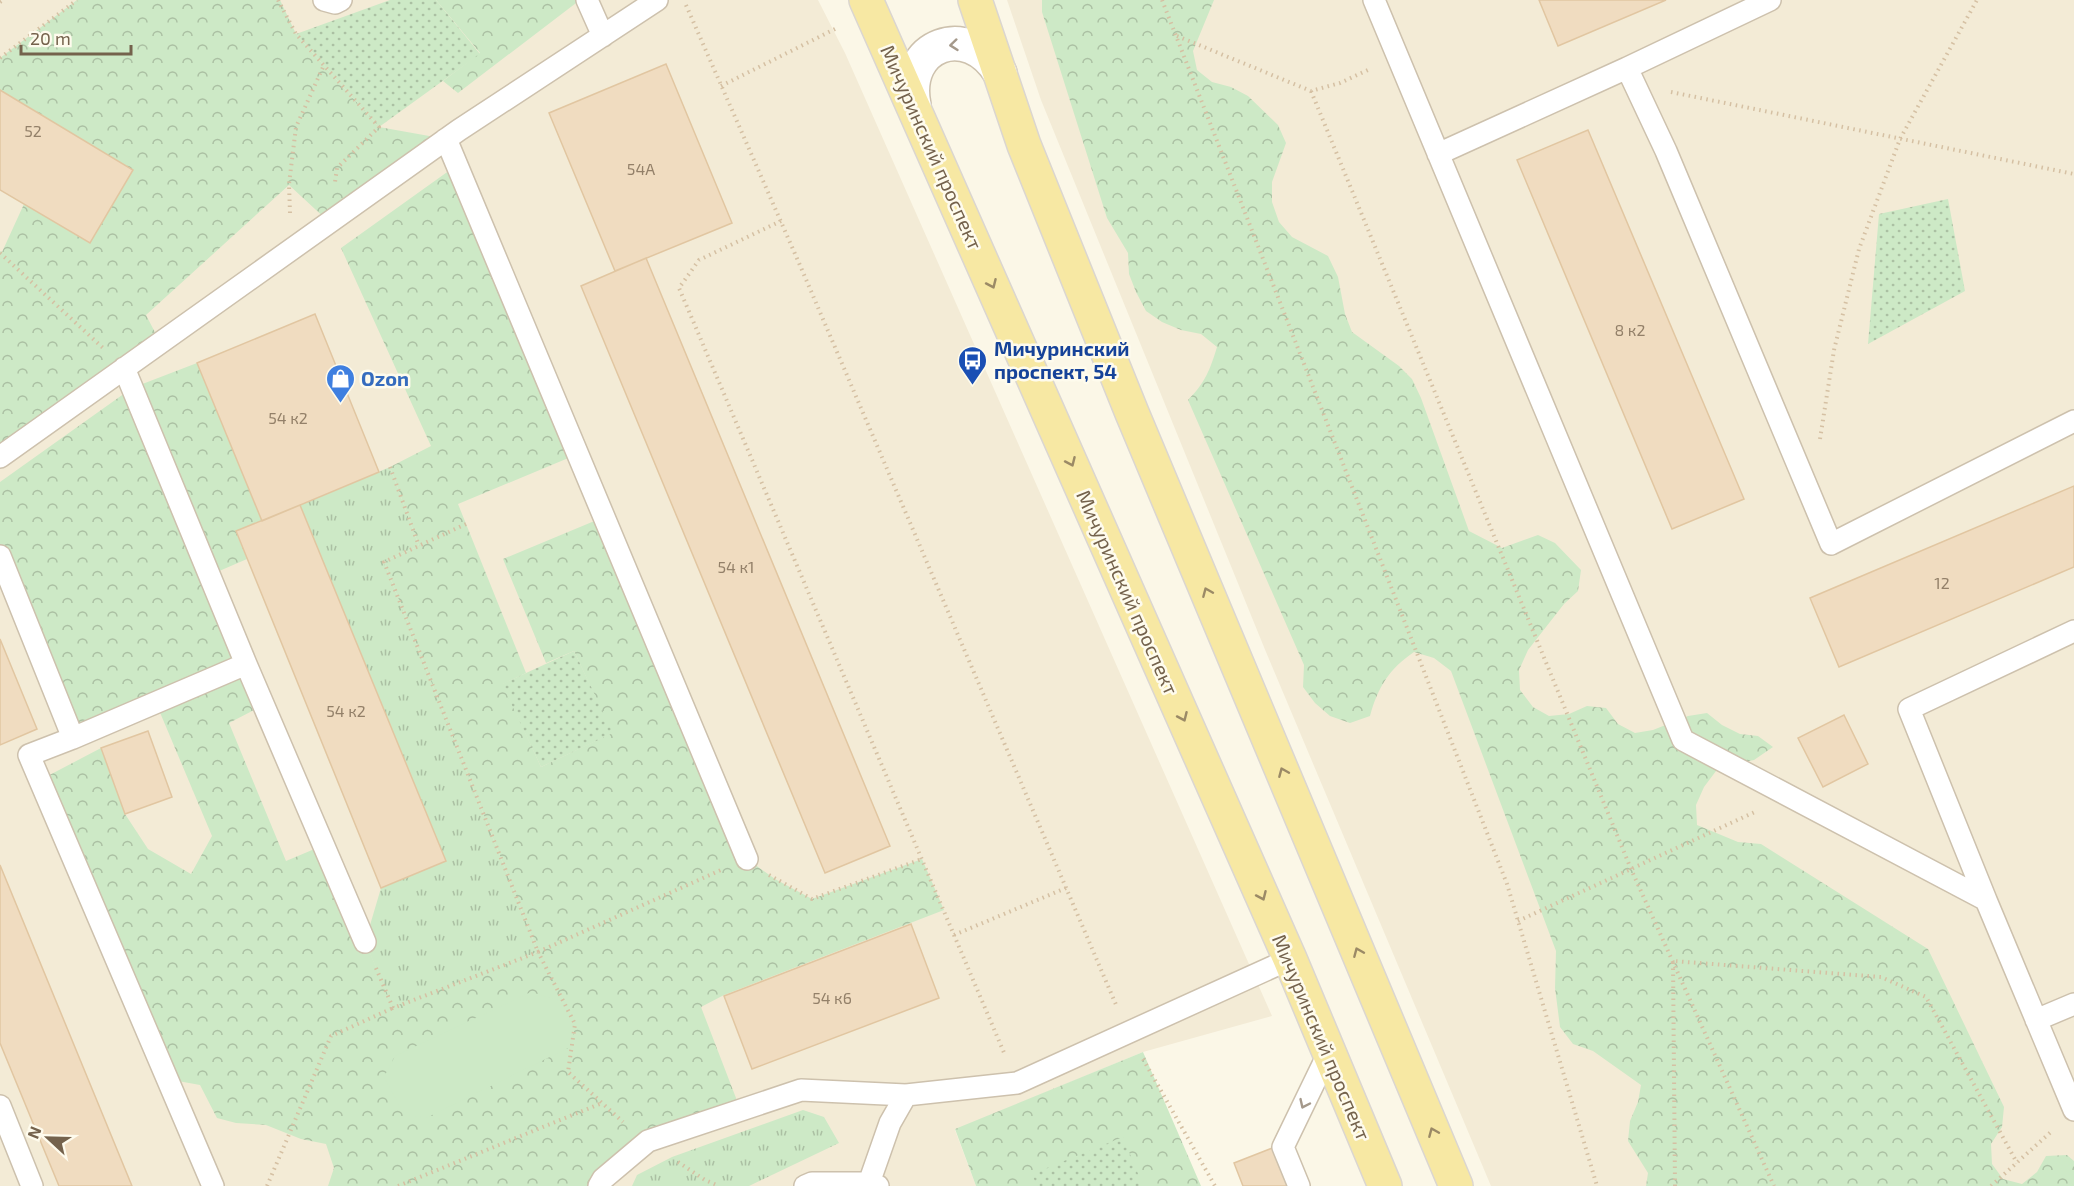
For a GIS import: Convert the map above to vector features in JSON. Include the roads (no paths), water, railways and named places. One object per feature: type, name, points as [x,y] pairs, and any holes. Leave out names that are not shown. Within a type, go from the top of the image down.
[{"type":"main road","points":[[975,0],[1024,145],[1132,413],[1456,1186]]},
{"type":"main road","name":"Мичуринский проспект","points":[[869,5],[1290,959],[1385,1186]]},
{"type":"street","points":[[914,105],[911,90],[914,74],[921,60],[933,50],[949,44],[965,44],[980,49],[992,59],[1000,73]]},
{"type":"lane","points":[[324,0],[335,3],[341,0]]},
{"type":"lane","points":[[587,0],[603,36]]},
{"type":"lane","points":[[0,457],[446,139],[657,0]]},
{"type":"lane","points":[[1374,0],[1683,740],[1986,900]]},
{"type":"lane","points":[[1438,154],[1631,76],[1770,0]]},
{"type":"lane","points":[[1631,76],[1666,151],[1831,544],[2074,421]]},
{"type":"lane","points":[[446,139],[747,859]]},
{"type":"lane","points":[[124,368],[246,664],[365,942]]},
{"type":"lane","points":[[0,556],[74,738]]},
{"type":"lane","points":[[2074,631],[1908,709],[2074,1110]]},
{"type":"lane","points":[[213,1186],[29,754],[74,738],[246,664]]},
{"type":"lane","points":[[599,1186],[603,1179],[648,1141],[801,1090],[906,1095],[1017,1083],[1290,959]]},
{"type":"lane","points":[[2036,1020],[2074,1004]]},
{"type":"lane","points":[[1299,1186],[1283,1147],[1329,1052]]},
{"type":"lane","points":[[805,1186],[812,1183],[874,1184],[890,1123],[906,1095]]},
{"type":"lane","points":[[0,1106],[32,1186]]},
{"type":"place","name":"Мичуринский проспект, 54","points":[[973,386]]},
{"type":"place","name":"Ozon","points":[[340,404]]}]
